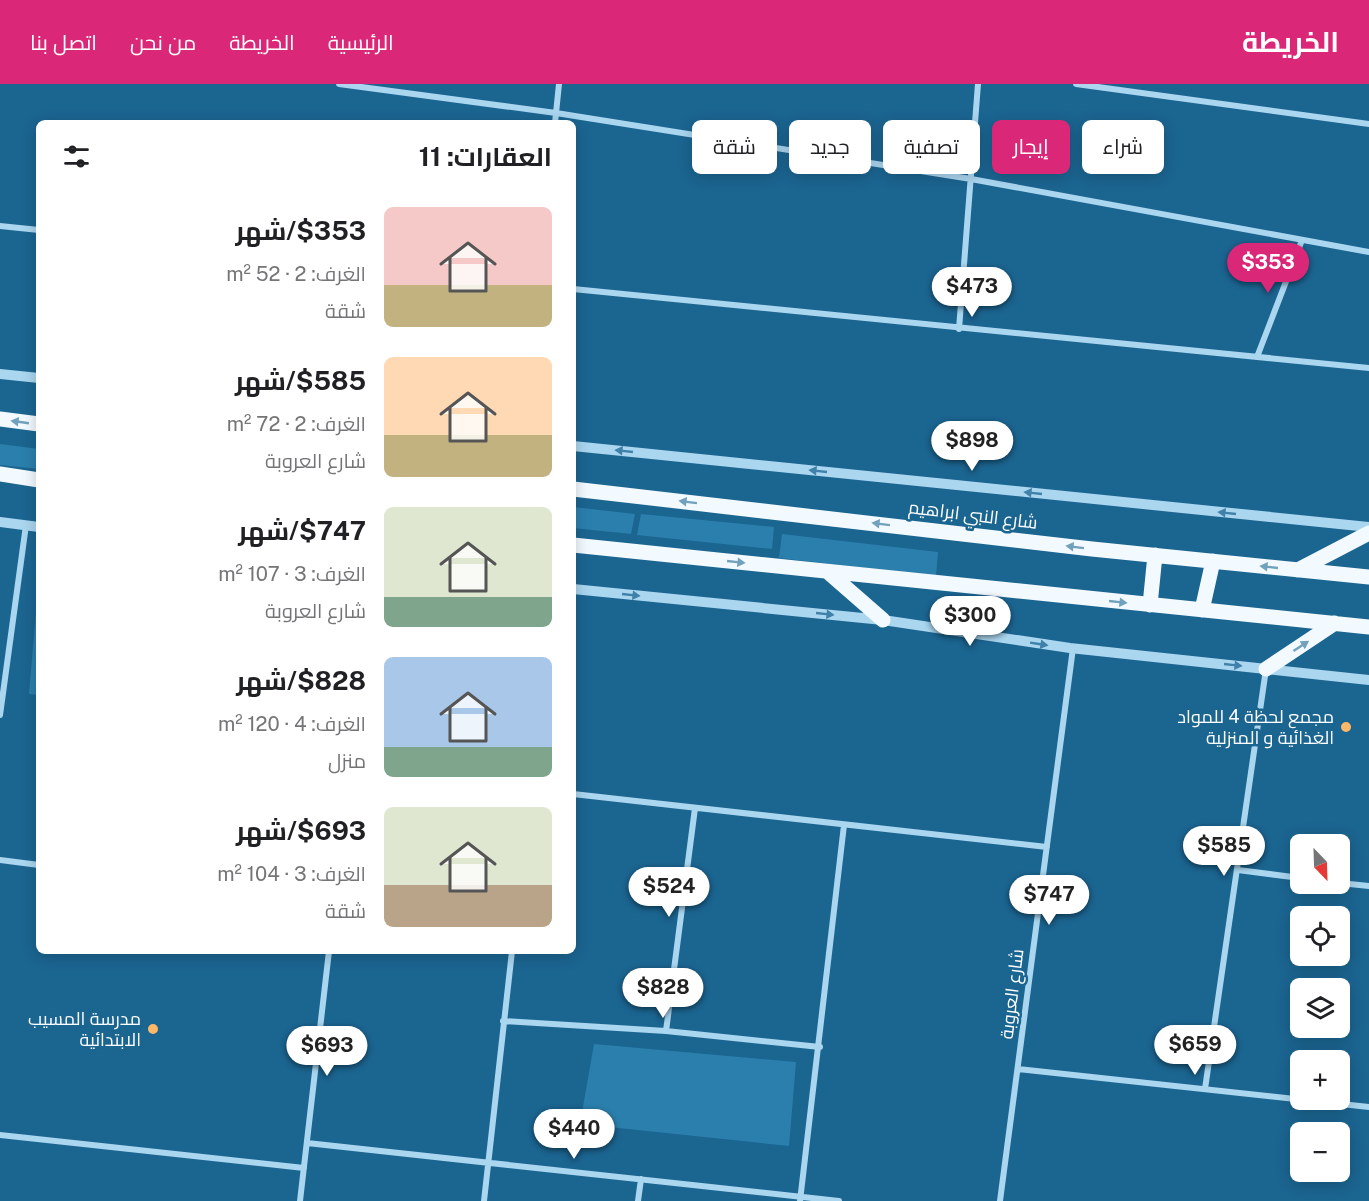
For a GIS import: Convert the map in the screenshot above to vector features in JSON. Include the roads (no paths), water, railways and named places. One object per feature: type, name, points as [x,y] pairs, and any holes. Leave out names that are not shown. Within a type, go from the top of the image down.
[{"type":"main road","points":[[0,419],[36,424]]},
{"type":"main road","points":[[0,474],[36,480]]},
{"type":"main road","name":"شارع النبي ابراهيم","points":[[576,489],[1369,577]]},
{"type":"main road","points":[[1298,570],[1369,533]]},
{"type":"main road","points":[[576,545],[1369,627]]},
{"type":"main road","points":[[1150,605],[1155,555]]},
{"type":"main road","points":[[1202,610],[1213,561]]},
{"type":"main road","points":[[828,572],[883,620]]},
{"type":"main road","points":[[1266,669],[1335,623]]},
{"type":"street","points":[[339,84],[556,113],[971,179],[1369,252]]},
{"type":"street","points":[[555,120],[559,84]]},
{"type":"street","points":[[959,329],[978,84]]},
{"type":"street","points":[[1076,84],[1369,124]]},
{"type":"street","points":[[0,226],[36,230]]},
{"type":"street","points":[[1257,357],[1302,240]]},
{"type":"street","points":[[576,288],[959,329],[1369,368]]},
{"type":"street","points":[[0,374],[36,378]]},
{"type":"street","points":[[576,446],[1369,527]]},
{"type":"street","points":[[0,522],[36,527]]},
{"type":"street","points":[[0,715],[26,525]]},
{"type":"street","points":[[576,589],[883,620],[1073,648],[1369,680]]},
{"type":"street","name":"شارع العروبة","points":[[1000,1201],[1073,648]]},
{"type":"street","points":[[1204,1089],[1266,669]]},
{"type":"street","points":[[576,794],[1047,847]]},
{"type":"street","points":[[666,1031],[695,808]]},
{"type":"street","points":[[800,1199],[844,825]]},
{"type":"street","points":[[0,860],[36,865]]},
{"type":"street","points":[[1238,870],[1290,877]]},
{"type":"street","points":[[1350,884],[1369,886]]},
{"type":"street","points":[[300,1201],[329,954]]},
{"type":"street","points":[[484,1201],[512,954]]},
{"type":"street","points":[[503,1021],[666,1031],[819,1047]]},
{"type":"street","points":[[1018,1069],[1369,1107]]},
{"type":"street","points":[[0,1135],[304,1168]]},
{"type":"street","points":[[307,1143],[640,1179],[800,1199],[839,1201]]},
{"type":"street","points":[[638,1201],[640,1179]]},
{"type":"place","name":"مجمع لحظة 4 للمواد الغذائية و المنزلية","points":[[1346,727]]},
{"type":"place","name":"مدرسة المسيب الابتدائية","points":[[153,1029]]}]
